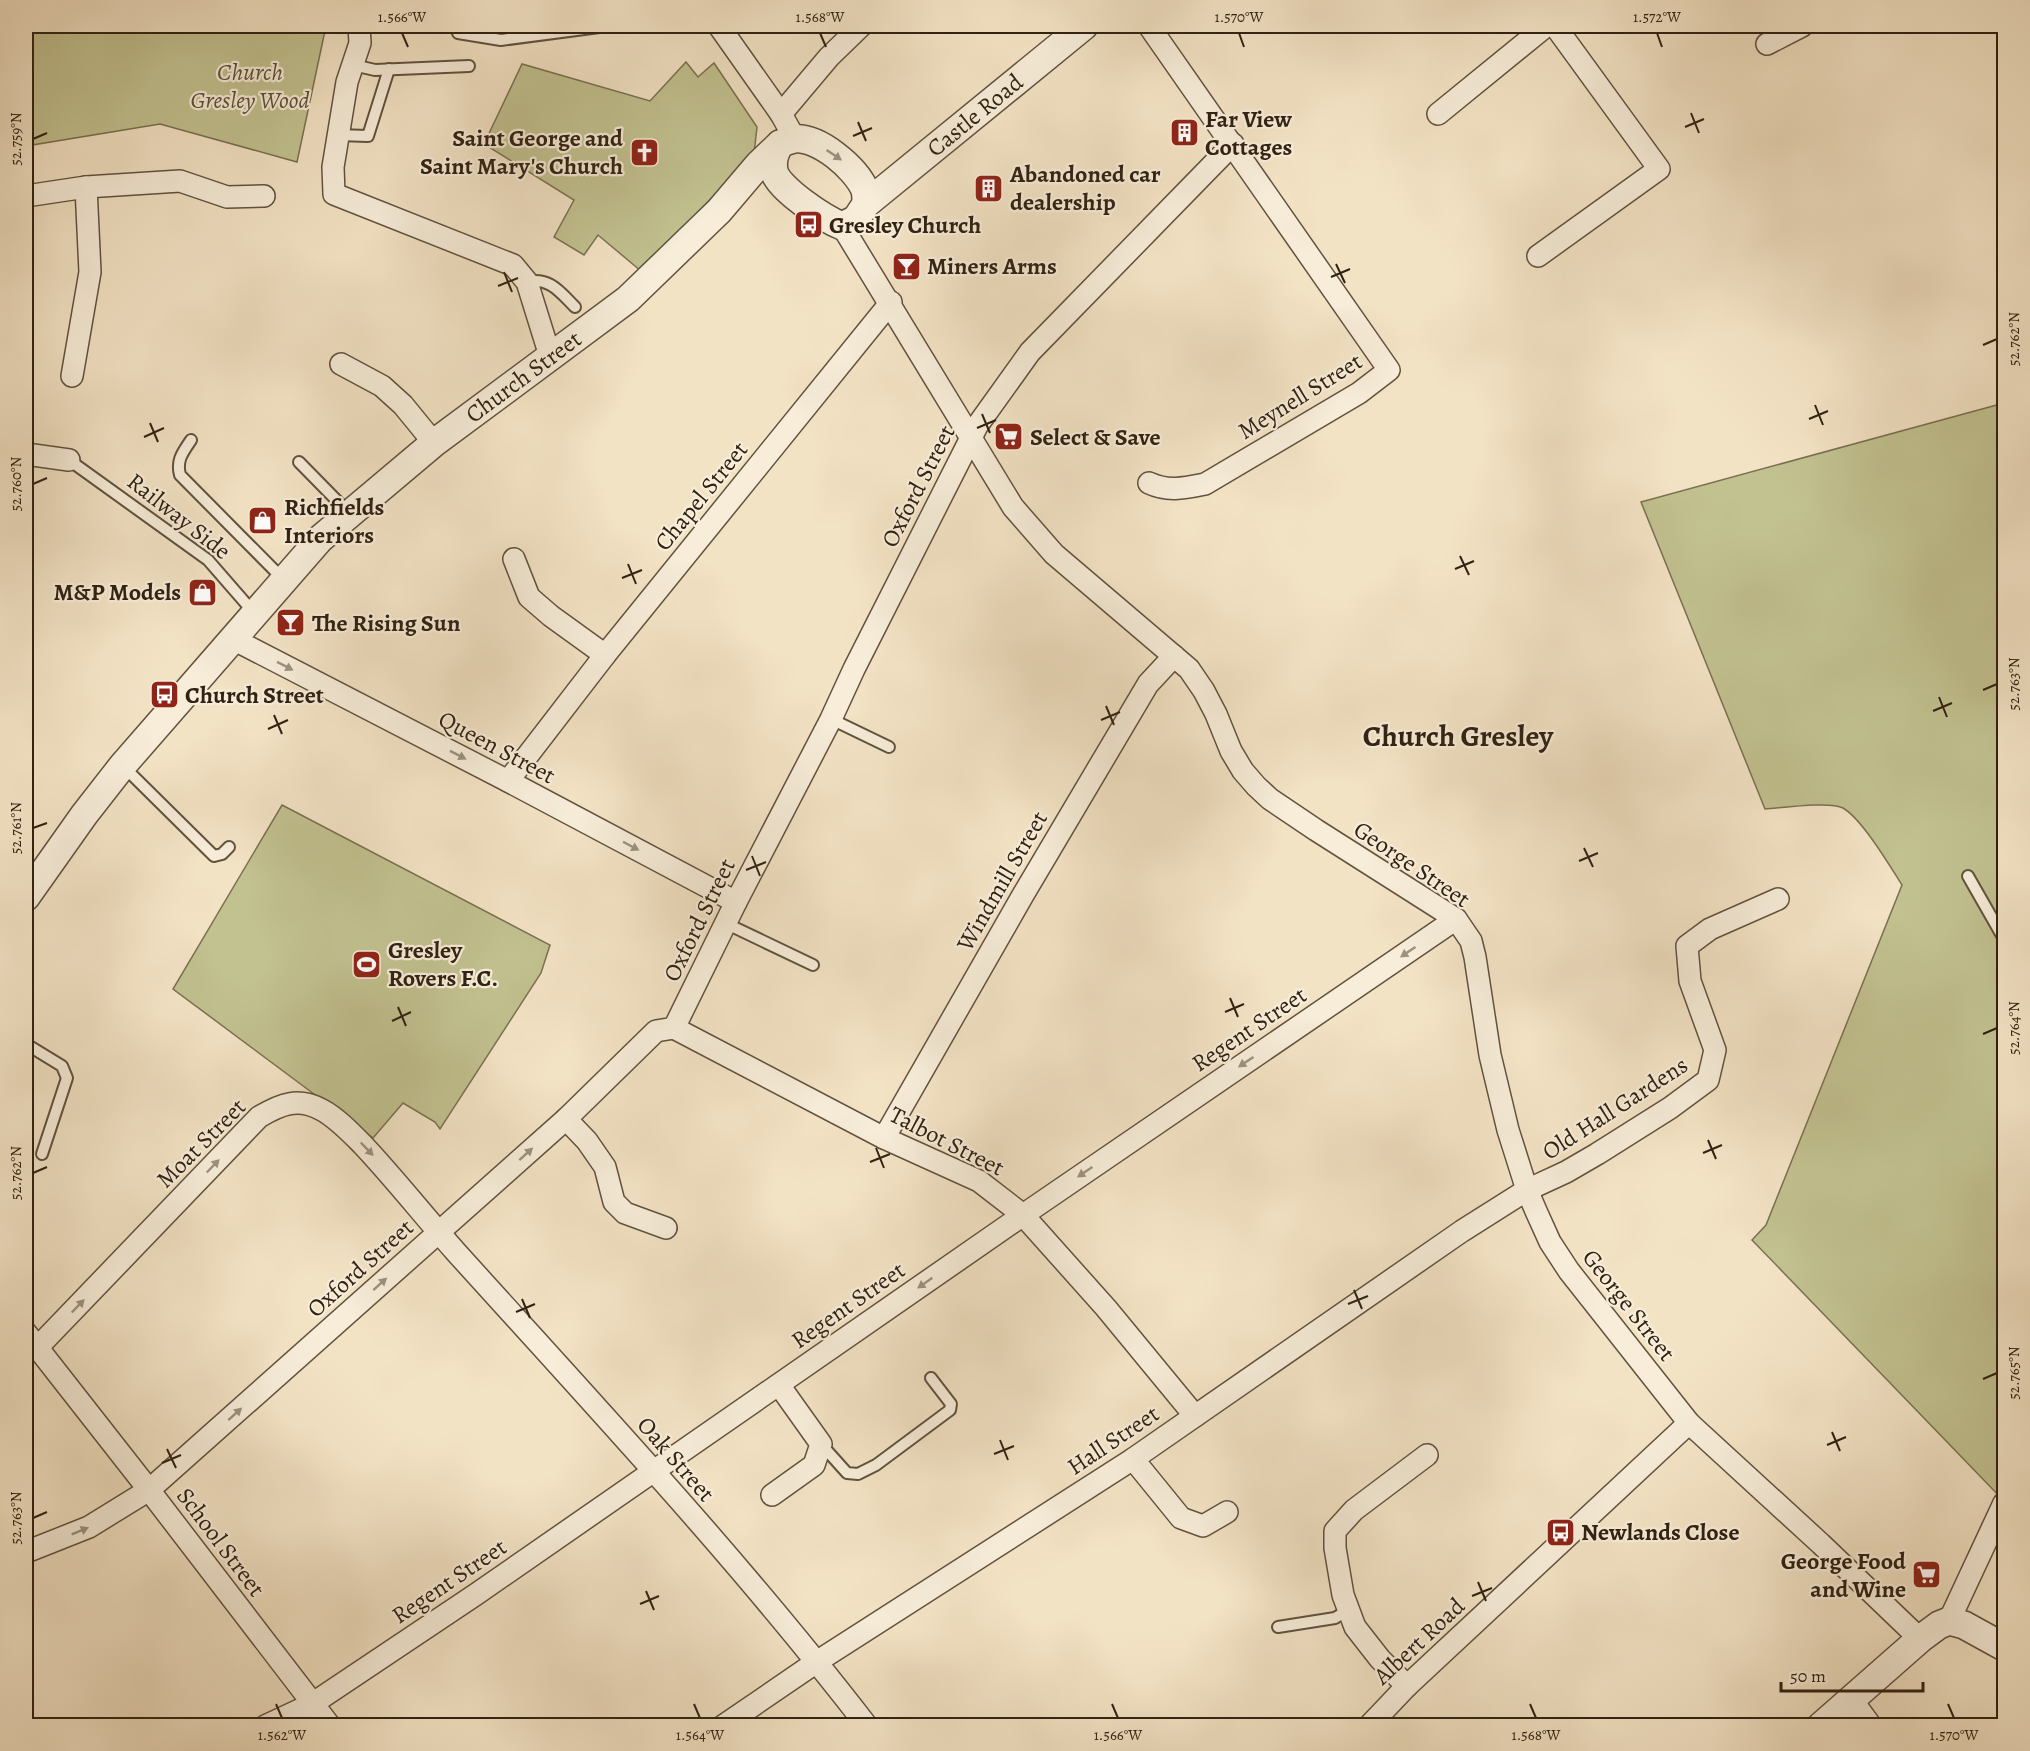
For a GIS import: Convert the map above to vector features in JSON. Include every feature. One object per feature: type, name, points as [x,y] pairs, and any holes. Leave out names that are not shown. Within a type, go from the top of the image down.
[{"type":"street","points":[[359,26],[360,43],[347,82],[333,167],[334,194],[513,265],[527,282],[550,356]]},
{"type":"street","points":[[719,26],[781,114],[788,141]]},
{"type":"street","points":[[781,114],[829,57],[861,26]]},
{"type":"street","name":"Castle Road","points":[[842,226],[856,219],[866,204],[1084,26]]},
{"type":"street","name":"Meynell Street","points":[[1149,26],[1389,370],[1359,393],[1205,484],[1166,490],[1149,483]]},
{"type":"street","points":[[1438,114],[1546,26]]},
{"type":"street","points":[[1538,256],[1659,169],[1555,26]]},
{"type":"street","points":[[1767,44],[1802,26]]},
{"type":"street","points":[[788,141],[814,144],[835,153],[849,167],[865,190],[866,204]]},
{"type":"street","points":[[788,141],[773,157],[774,173],[785,187],[827,220],[842,226]]},
{"type":"street","name":"Church Street","points":[[26,897],[84,815],[123,765],[320,539],[434,443],[628,299],[719,211],[759,164],[788,141]]},
{"type":"street","name":"Oxford Street","points":[[26,1552],[89,1527],[149,1490],[566,1119],[656,1031],[674,1028],[735,902],[831,719],[977,426],[1030,352],[1233,144]]},
{"type":"street","points":[[26,196],[86,187],[180,181],[227,197],[264,196]]},
{"type":"street","points":[[743,183],[769,181],[785,187]]},
{"type":"street","points":[[72,376],[90,272],[86,187]]},
{"type":"street","name":"George Street","points":[[842,226],[891,302],[1013,507],[1054,554],[1189,669],[1204,691],[1231,751],[1243,771],[1270,799],[1456,919],[1471,941],[1498,1093],[1527,1190],[1550,1242],[1569,1271],[1689,1423],[1920,1639]]},
{"type":"street","name":"Chapel Street","points":[[508,781],[605,655],[891,302]]},
{"type":"street","points":[[341,364],[382,386],[403,405],[434,443]]},
{"type":"street","points":[[26,454],[69,460]]},
{"type":"street","points":[[514,559],[528,597],[605,655]]},
{"type":"street","name":"Queen Street","points":[[233,639],[508,781],[735,902]]},
{"type":"street","name":"Windmill Street","points":[[884,1138],[1023,895],[1148,684],[1174,656]]},
{"type":"street","name":"Old Hall Gardens","points":[[1527,1190],[1566,1172],[1597,1154],[1670,1108],[1708,1080],[1715,1050],[1690,981],[1687,946],[1710,929],[1778,899]]},
{"type":"street","name":"Regent Street","points":[[265,1725],[312,1704],[475,1595],[1023,1215],[1456,919]]},
{"type":"street","name":"Talbot Street","points":[[674,1028],[884,1138],[979,1181],[1023,1215],[1106,1308],[1195,1416]]},
{"type":"street","name":"Moat Street","points":[[31,1341],[259,1117],[277,1106],[290,1102],[306,1103],[324,1110],[348,1129],[382,1165],[438,1232]]},
{"type":"street","points":[[566,1119],[605,1167],[614,1202],[626,1213],[666,1228]]},
{"type":"street","name":"Hall Street","points":[[723,1725],[818,1661],[1133,1459],[1462,1231],[1527,1190]]},
{"type":"street","name":"Oak Street","points":[[438,1232],[654,1472],[818,1661],[867,1725]]},
{"type":"street","name":"School Street","points":[[31,1341],[330,1725]]},
{"type":"street","points":[[772,1495],[814,1465],[821,1444],[779,1385]]},
{"type":"street","name":"Albert Road","points":[[1369,1725],[1407,1686],[1689,1423]]},
{"type":"street","points":[[1407,1686],[1355,1627],[1343,1595],[1335,1548],[1335,1531],[1354,1510],[1427,1455]]},
{"type":"street","points":[[1133,1459],[1181,1518],[1203,1526],[1227,1512]]},
{"type":"street","points":[[1949,1622],[2004,1503]]},
{"type":"street","points":[[1821,1725],[1939,1625],[1949,1622],[1964,1625],[2004,1647]]},
{"type":"street","points":[[1852,1700],[1871,1725]]},
{"type":"lane","points":[[458,33],[501,40],[607,26]]},
{"type":"lane","points":[[353,65],[375,70],[469,66]]},
{"type":"lane","points":[[338,135],[368,136],[389,69]]},
{"type":"lane","points":[[527,282],[538,280],[555,286],[574,307]]},
{"type":"lane","points":[[191,440],[180,457],[178,467],[180,475],[284,580]]},
{"type":"lane","name":"Railway Side","points":[[69,460],[208,560],[255,614]]},
{"type":"lane","points":[[299,462],[349,514]]},
{"type":"lane","points":[[831,719],[889,747]]},
{"type":"lane","points":[[123,765],[214,856],[222,854],[229,847]]},
{"type":"lane","points":[[1968,876],[2004,939]]},
{"type":"lane","points":[[725,923],[813,965]]},
{"type":"lane","points":[[26,1044],[62,1066],[67,1078],[42,1154]]},
{"type":"lane","points":[[821,1444],[847,1473],[858,1474],[876,1466],[950,1410],[951,1404],[931,1378]]},
{"type":"lane","points":[[1278,1627],[1335,1618],[1348,1610]]},
{"type":"green space","name":"Church Gresley Wood","points":[[26,26],[326,26],[297,162],[160,124],[26,146]]},
{"type":"green space","points":[[686,62],[698,77],[714,63],[757,127],[754,154],[641,271],[598,235],[584,255],[554,237],[574,200],[484,144],[522,64],[650,101]]},
{"type":"green space","points":[[2004,403],[2004,1501],[1752,1240],[1766,1225],[1902,885],[1867,832],[1843,808],[1817,805],[1765,809],[1641,502]]},
{"type":"green space","name":"Gresley Rovers F.C.","points":[[282,805],[550,945],[541,973],[440,1129],[435,1122],[403,1103],[373,1138],[173,989]]},
{"type":"place","name":"Far View Cottages","points":[[1184,133]]},
{"type":"place","name":"Saint George and Saint Mary's Church","points":[[644,152]]},
{"type":"place","name":"Abandoned car dealership","points":[[989,188]]},
{"type":"place","name":"Gresley Church","points":[[808,225]]},
{"type":"place","name":"Miners Arms","points":[[906,266]]},
{"type":"place","name":"Select & Save","points":[[1009,437]]},
{"type":"place","name":"Richfields Interiors","points":[[263,521]]},
{"type":"place","name":"M&P Models","points":[[202,592]]},
{"type":"place","name":"The Rising Sun","points":[[291,623]]},
{"type":"place","name":"Church Street","points":[[164,695]]},
{"type":"place","name":"Gresley Rovers F.C.","points":[[367,964]]},
{"type":"place","name":"Newlands Close","points":[[1560,1532]]},
{"type":"place","name":"George Food and Wine","points":[[1927,1575]]},
{"type":"district","name":"Church Gresley","points":[[1458,736]]}]
